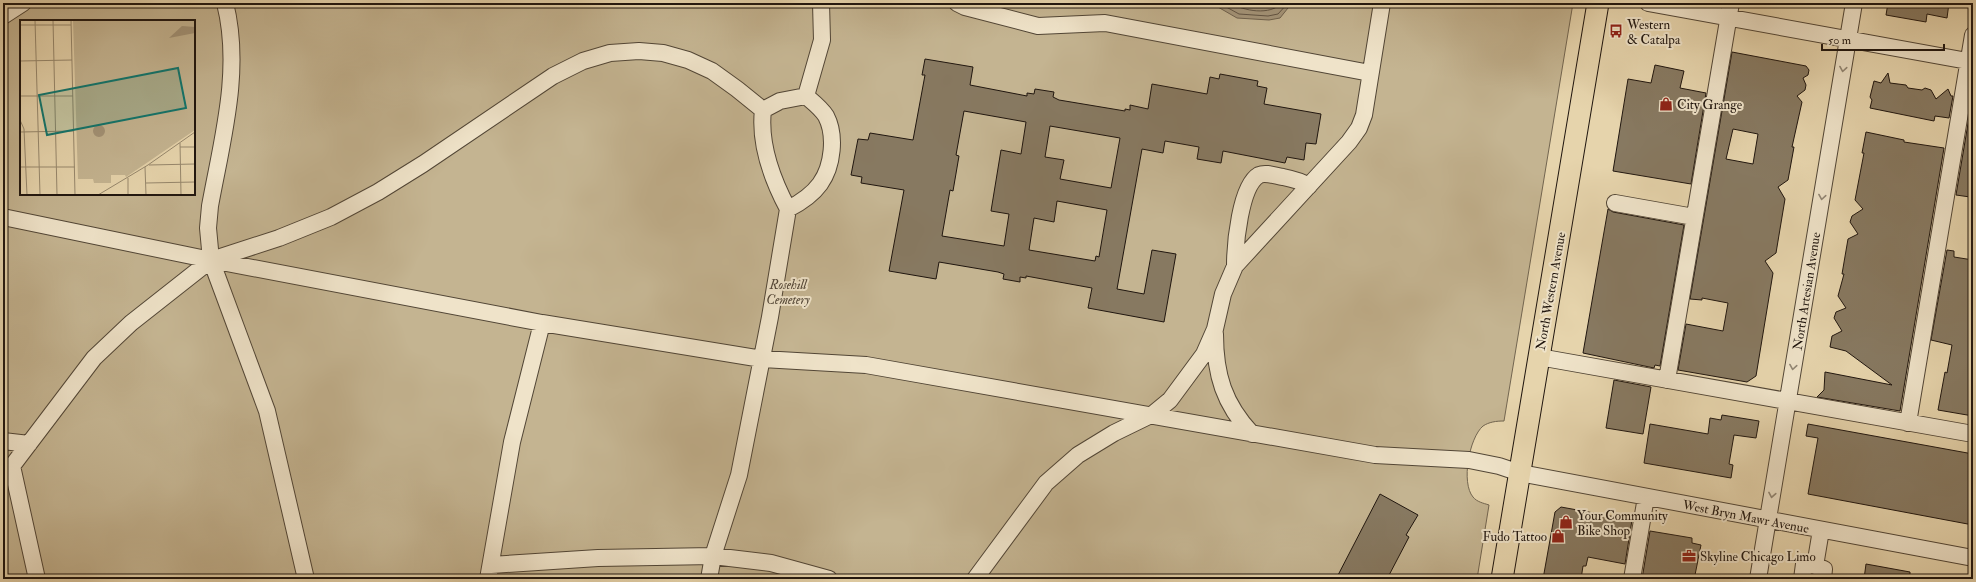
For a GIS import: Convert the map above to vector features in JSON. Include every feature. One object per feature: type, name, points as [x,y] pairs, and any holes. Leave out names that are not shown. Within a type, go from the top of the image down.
[{"type":"main road","name":"North Western Avenue","points":[[1502,579],[1598,3]]},
{"type":"street","points":[[3,16],[23,3]]},
{"type":"street","points":[[225,3],[232,45],[232,74],[210,206],[208,228],[211,260],[267,411],[306,579]]},
{"type":"street","points":[[806,96],[822,40],[821,3]]},
{"type":"street","points":[[957,3],[965,7],[1038,26],[1105,23],[1370,73]]},
{"type":"street","points":[[1235,266],[1309,186],[1359,128],[1364,115],[1382,3]]},
{"type":"street","points":[[1648,3],[1730,10],[1848,40],[1971,62]]},
{"type":"street","name":"North Artesian Avenue","points":[[1758,579],[1854,3]]},
{"type":"street","points":[[1667,380],[1730,10]]},
{"type":"street","points":[[1908,423],[1971,62],[1973,35]]},
{"type":"street","points":[[37,579],[7,472],[94,358],[131,323],[211,260],[279,238],[331,217],[365,199],[423,164],[553,76],[582,61],[610,53],[639,51],[663,53],[688,60],[712,71],[737,88],[764,110]]},
{"type":"street","points":[[764,110],[780,101],[806,96]]},
{"type":"street","points":[[788,209],[809,196],[820,184],[826,173],[833,140],[830,126],[825,115],[806,96]]},
{"type":"street","points":[[709,579],[713,556],[739,475],[762,359],[788,209],[775,182],[764,141],[761,127],[764,110]]},
{"type":"street","points":[[975,578],[1046,483],[1078,455],[1114,433],[1153,414],[1170,400],[1182,386],[1204,354],[1215,329],[1223,294],[1235,266],[1238,230],[1253,180],[1263,174],[1270,174],[1298,180],[1309,186]]},
{"type":"street","points":[[1616,203],[1694,217]]},
{"type":"street","name":"West Bryn Mawr Avenue","points":[[3,217],[211,260],[542,323],[762,359],[866,365],[1153,414],[1252,434],[1375,455],[1469,460],[1499,466],[1520,473],[1973,558]]},
{"type":"street","points":[[542,323],[512,442],[489,572],[598,558],[713,556],[771,563],[828,579]]},
{"type":"street","points":[[1215,329],[1215,353],[1224,393],[1239,420],[1252,434]]},
{"type":"street","points":[[1539,357],[1973,434]]},
{"type":"street","points":[[3,442],[29,444]]},
{"type":"street","points":[[1632,579],[1646,497]]},
{"type":"street","points":[[1802,579],[1804,564],[1819,572],[1821,530]]},
{"type":"green space","name":"Rosehill Cemetery","points":[[3,3],[1573,3],[1504,421],[1493,422],[1483,426],[1474,440],[1468,461],[1467,472],[1469,490],[1476,500],[1489,505],[1477,579],[3,579]]},
{"type":"water","points":[[1211,3],[1292,3],[1280,18],[1269,20],[1237,18]]},
{"type":"building","points":[[1888,3],[1949,3],[1947,18],[1927,14],[1926,22],[1886,15]]},
{"type":"building","points":[[1732,52],[1806,66],[1809,70],[1808,75],[1803,78],[1806,85],[1805,90],[1797,96],[1802,102],[1792,147],[1794,147],[1788,180],[1778,187],[1785,199],[1776,253],[1765,261],[1773,273],[1756,376],[1747,382],[1678,370],[1686,324],[1723,331],[1728,303],[1702,298],[1702,300],[1690,299]],"holes":[[[1733,129],[1758,134],[1753,164],[1726,159]]]},
{"type":"building","points":[[925,59],[973,67],[970,85],[1027,96],[1027,93],[1034,94],[1035,89],[1054,92],[1053,97],[1059,100],[1125,111],[1125,109],[1130,110],[1130,105],[1148,109],[1152,84],[1207,94],[1210,77],[1219,79],[1220,74],[1258,81],[1257,86],[1267,88],[1264,104],[1321,114],[1316,144],[1306,143],[1304,160],[1287,157],[1285,163],[1223,151],[1221,163],[1197,159],[1199,147],[1165,141],[1163,153],[1142,149],[1117,289],[1144,294],[1152,250],[1176,254],[1164,322],[1088,308],[1092,288],[1026,276],[1026,278],[1020,277],[1020,282],[1003,279],[1004,274],[998,272],[939,262],[936,279],[889,271],[904,190],[861,183],[862,177],[851,175],[858,139],[868,140],[870,133],[913,140],[925,75],[922,75]],"holes":[[[964,111],[1026,122],[1021,154],[1001,150],[991,211],[1009,214],[1004,246],[942,236],[950,190],[953,191],[959,156],[956,155]],[[1050,126],[1120,138],[1111,188],[1060,179],[1064,160],[1045,157]],[[1057,201],[1107,210],[1099,257],[1096,256],[1095,261],[1029,250],[1034,218],[1054,222]]]},
{"type":"building","points":[[1655,65],[1684,71],[1680,88],[1706,93],[1691,184],[1613,171],[1628,79],[1651,83]]},
{"type":"building","points":[[1888,73],[1890,83],[1906,85],[1908,88],[1922,90],[1925,88],[1931,90],[1936,99],[1948,89],[1951,96],[1953,96],[1949,118],[1935,116],[1934,121],[1870,108],[1872,100],[1870,97],[1874,81],[1881,83]]},
{"type":"building","points":[[1972,100],[1973,173],[1970,197],[1956,195]]},
{"type":"building","points":[[1866,132],[1904,140],[1904,142],[1944,148],[1900,411],[1817,397],[1824,390],[1825,372],[1892,385],[1846,351],[1830,347],[1832,336],[1842,331],[1834,318],[1836,312],[1846,308],[1838,296],[1844,274],[1842,274],[1848,239],[1858,234],[1850,222],[1852,216],[1863,209],[1855,200],[1864,153],[1862,153]]},
{"type":"building","points":[[1608,209],[1613,212],[1684,225],[1660,366],[1655,365],[1654,368],[1583,353]]},
{"type":"building","points":[[1947,250],[1954,251],[1954,257],[1973,260],[1973,416],[1938,410],[1952,345],[1931,340]]},
{"type":"building","points":[[1614,380],[1651,387],[1643,434],[1606,428]]},
{"type":"building","points":[[1722,415],[1759,421],[1756,438],[1734,435],[1729,464],[1733,465],[1731,478],[1644,463],[1650,424],[1708,434],[1710,418],[1721,420]]},
{"type":"building","points":[[1808,424],[1973,454],[1973,525],[1808,494],[1818,438],[1806,436]]},
{"type":"building","points":[[1380,494],[1418,515],[1406,535],[1409,537],[1387,579],[1336,579]]},
{"type":"building","points":[[1561,507],[1632,520],[1625,564],[1588,557],[1586,566],[1583,566],[1581,579],[1543,579],[1555,512]]},
{"type":"building","points":[[1650,531],[1692,538],[1692,543],[1701,545],[1695,575],[1693,575],[1692,579],[1642,579]]},
{"type":"building","points":[[1866,564],[1910,572],[1910,579],[1864,579]]},
{"type":"place","name":"Western & Catalpa","points":[[1616,31]]},
{"type":"place","name":"City Grange","points":[[1666,104]]},
{"type":"place","name":"Your Community Bike Shop","points":[[1566,522]]},
{"type":"place","name":"Fudo Tattoo","points":[[1558,536]]},
{"type":"place","name":"Skyline Chicago Limo","points":[[1689,556]]}]
